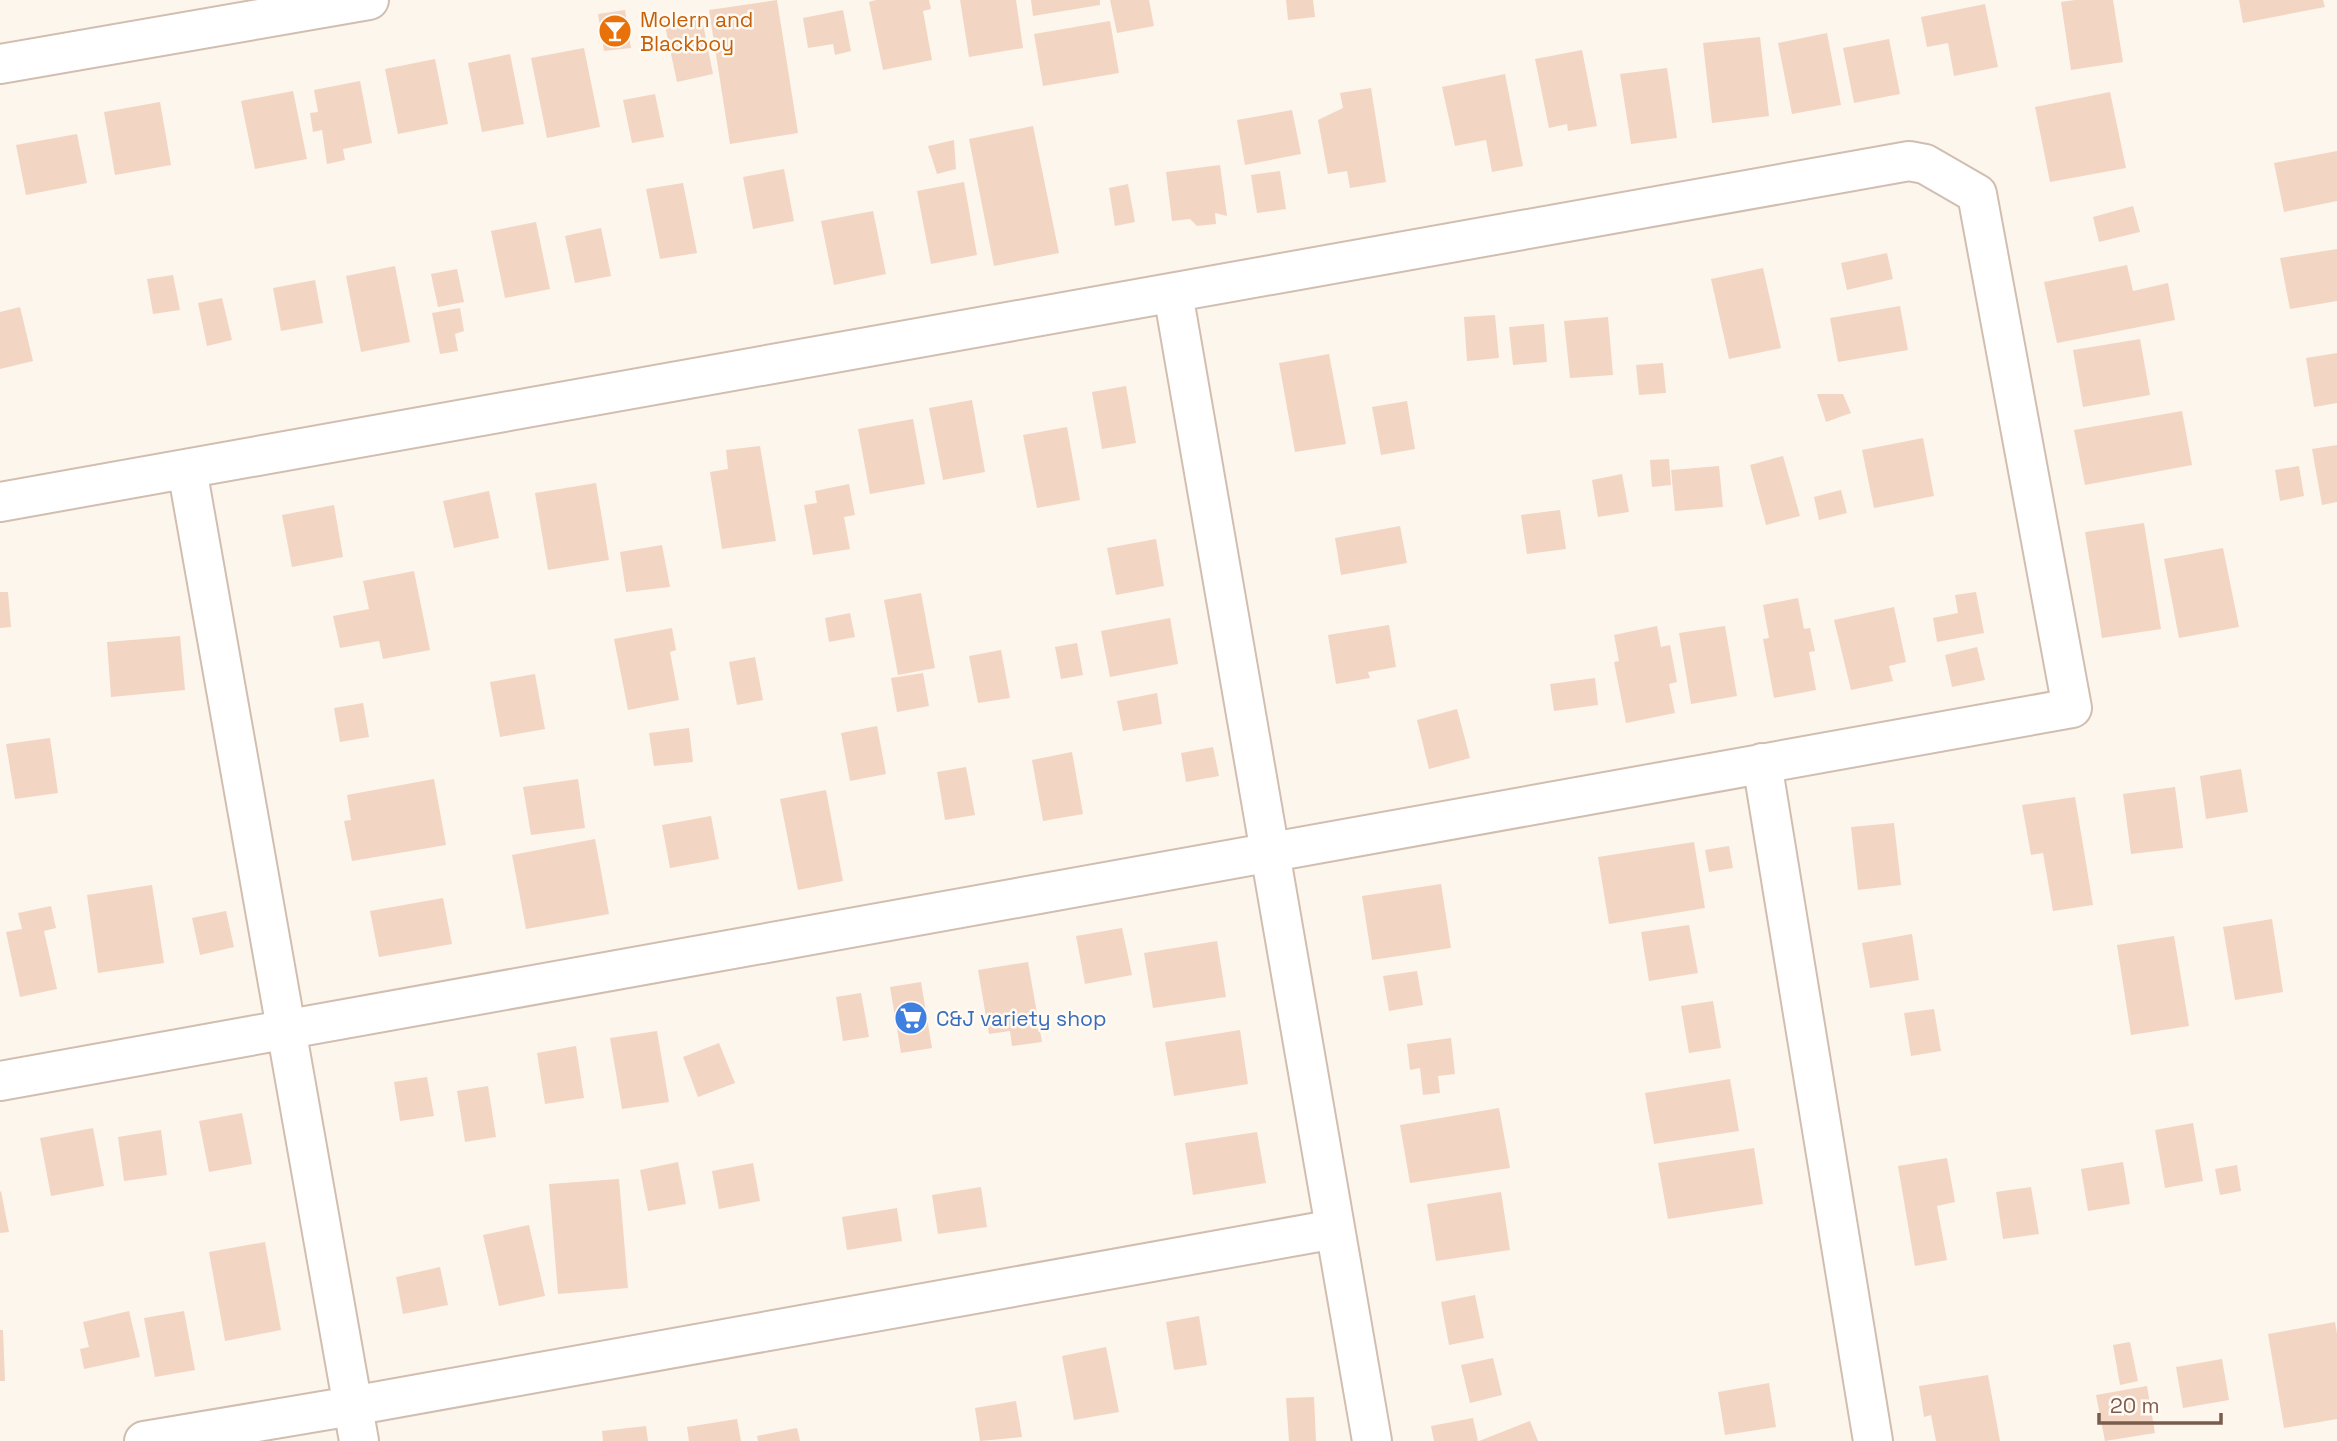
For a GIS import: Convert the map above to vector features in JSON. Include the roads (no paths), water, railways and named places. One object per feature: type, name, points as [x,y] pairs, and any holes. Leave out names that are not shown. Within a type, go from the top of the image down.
[{"type":"street","points":[[0,64],[307,5],[369,0]]},
{"type":"street","points":[[0,502],[1909,161],[1925,163],[1978,194],[2072,708],[0,1080]]},
{"type":"street","points":[[1173,293],[1372,1441]]},
{"type":"street","points":[[187,469],[356,1424]]},
{"type":"street","points":[[1762,763],[1873,1441]]},
{"type":"street","points":[[144,1441],[356,1424],[1335,1229]]},
{"type":"place","name":"Molern and Blackboy","points":[[615,31]]},
{"type":"place","name":"C&J variety shop","points":[[911,1018]]}]
